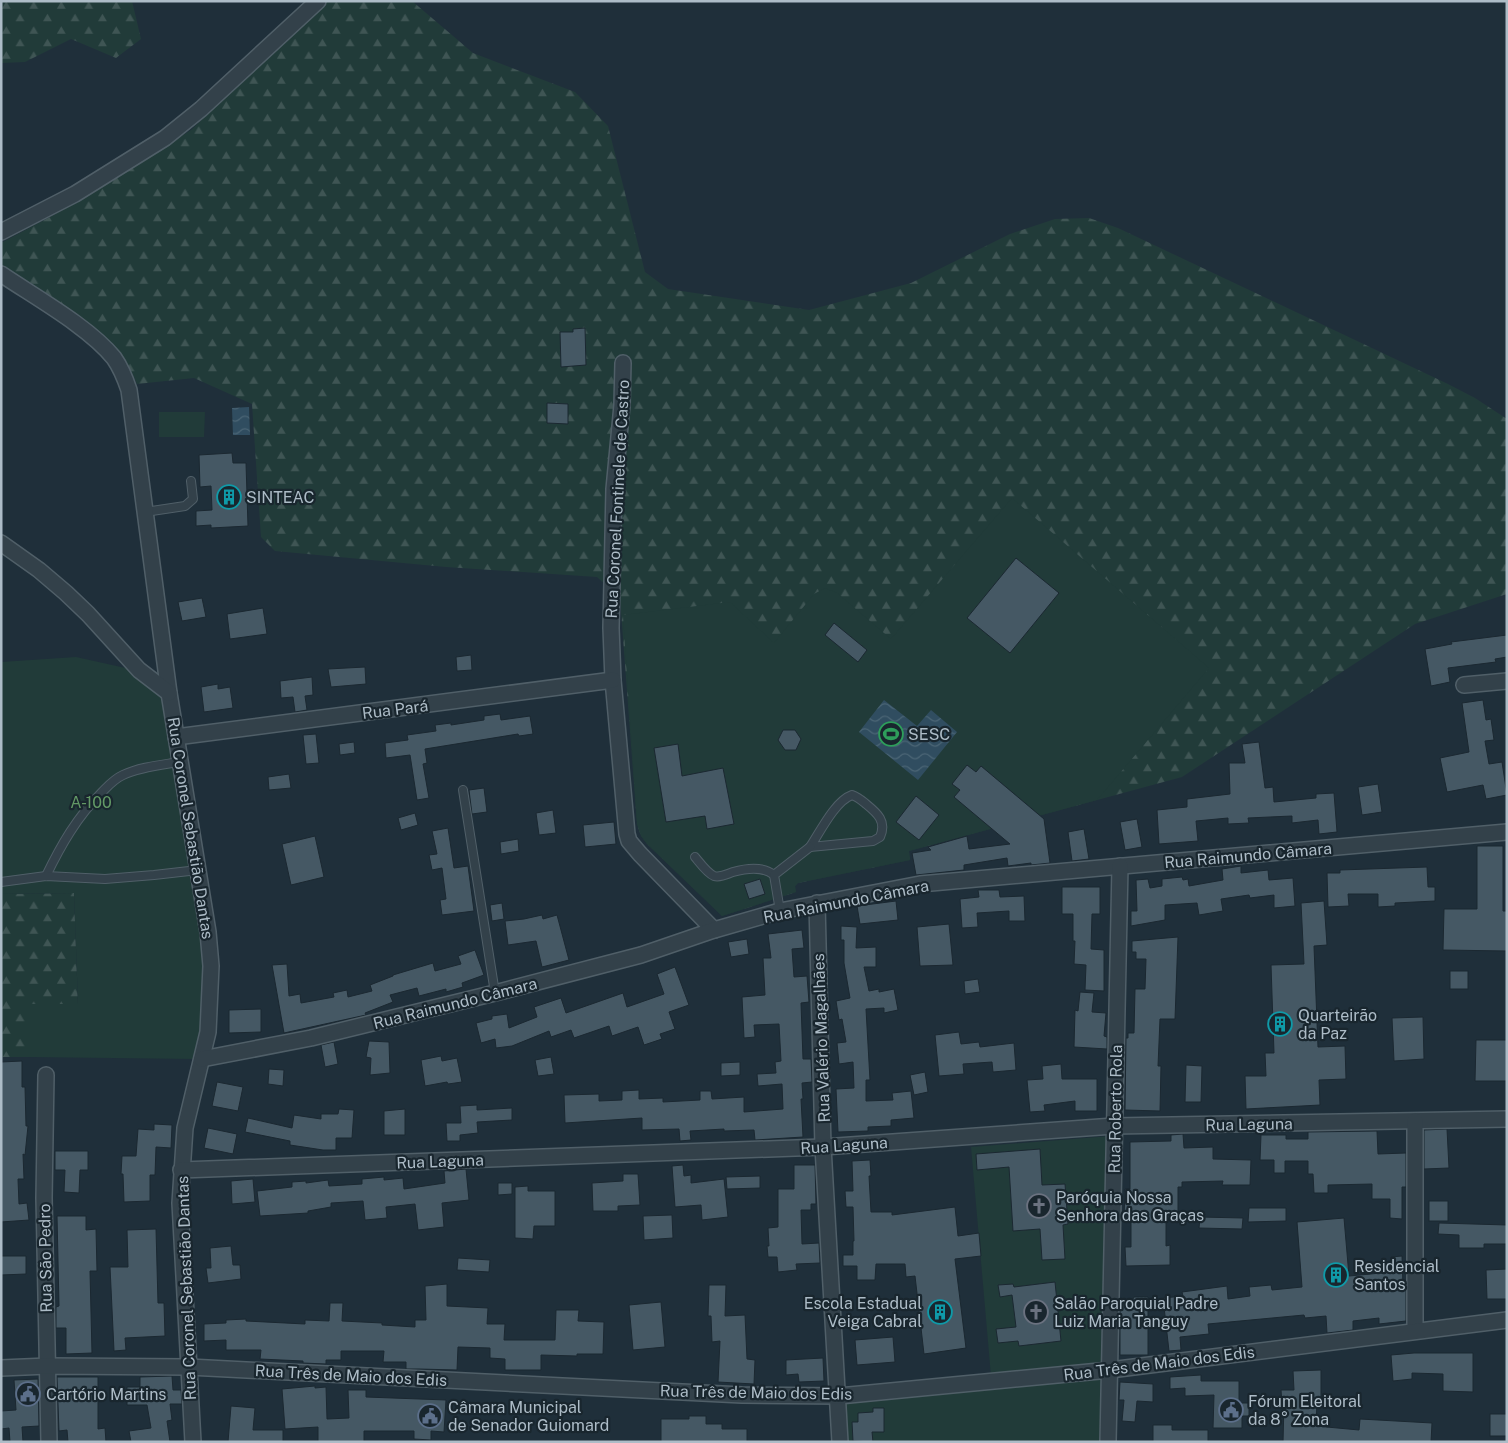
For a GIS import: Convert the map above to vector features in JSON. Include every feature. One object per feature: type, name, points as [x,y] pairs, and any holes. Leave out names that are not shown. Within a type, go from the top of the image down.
[{"type":"street","points":[[1,232],[75,194],[165,138],[201,109],[318,1]]},
{"type":"street","name":"Rua Coronel Sebastião Dantas","points":[[1,274],[89,334],[109,353],[122,371],[129,390],[169,693],[208,932],[211,966],[208,1032],[185,1128],[181,1170],[180,1203],[193,1442]]},
{"type":"street","name":"Rua Coronel Fontinele de Castro","points":[[623,363],[622,405],[614,489],[610,628],[624,811],[629,841],[714,930]]},
{"type":"street","points":[[1,543],[39,570],[66,593],[88,614],[139,670],[169,693]]},
{"type":"street","name":"Rua Pará","points":[[176,737],[613,680]]},
{"type":"street","points":[[1464,686],[1507,681]]},
{"type":"street","name":"Rua Raimundo Câmara","points":[[202,1059],[330,1034],[495,993],[641,955],[714,930],[780,911],[920,884],[1507,832]]},
{"type":"street","name":"Rua Roberto Rola","points":[[1108,1442],[1120,866]]},
{"type":"street","name":"Rua Valério Magalhães","points":[[817,903],[824,1147],[840,1442]]},
{"type":"street","name":"Rua São Pedro","points":[[46,1075],[44,1198],[49,1442]]},
{"type":"street","name":"Rua Laguna","points":[[181,1170],[824,1147],[1114,1126],[1507,1119]]},
{"type":"street","points":[[1414,1331],[1415,1121]]},
{"type":"street","name":"Rua Três de Maio dos Edis","points":[[1,1368],[48,1366],[189,1367],[742,1395],[839,1396],[1110,1370],[1507,1320]]},
{"type":"lane","points":[[145,512],[184,506],[193,499],[191,481]]},
{"type":"lane","points":[[46,876],[61,845],[75,823],[112,782],[137,770],[179,762]]},
{"type":"lane","points":[[463,790],[495,993]]},
{"type":"lane","points":[[774,875],[810,847],[838,806],[850,796],[854,795],[859,798],[881,818],[882,834],[877,840],[844,845],[810,847]]},
{"type":"lane","points":[[695,857],[713,875],[720,877],[734,872],[754,869],[766,870],[774,875],[780,911]]},
{"type":"lane","points":[[1,882],[46,876],[105,879],[198,870]]},
{"type":"green space","points":[[1,1],[132,1],[141,39],[116,58],[71,39],[25,62],[1,63]]},
{"type":"green space","points":[[327,1],[412,1],[473,53],[575,92],[608,126],[645,272],[668,289],[809,310],[911,283],[1010,234],[1055,219],[1089,218],[1118,228],[1448,384],[1475,398],[1507,419],[1507,594],[1415,624],[1182,777],[909,851],[910,860],[798,883],[795,886],[796,892],[722,916],[641,836],[637,824],[620,598],[597,577],[446,567],[275,551],[261,537],[252,404],[194,378],[137,384],[127,365],[114,347],[97,331],[59,302],[1,264],[1,243],[82,200],[191,130]]},
{"type":"green space","points":[[159,412],[205,412],[204,437],[159,437]]},
{"type":"green space","name":"SESC","points":[[1012,498],[1209,668],[1097,800],[909,851],[910,860],[798,883],[795,886],[796,892],[722,916],[647,844],[641,836],[637,824],[623,615],[730,602],[774,643],[814,594],[825,588],[837,593],[891,639]]},
{"type":"green space","name":"A-100","points":[[76,657],[130,669],[165,696],[204,956],[201,1035],[196,1059],[27,1057],[27,1004],[78,1004],[74,893],[1,894],[1,662]]},
{"type":"green space","points":[[74,893],[78,1005],[27,1004],[27,1057],[1,1057],[1,894]]},
{"type":"green space","points":[[1111,1136],[1104,1365],[991,1376],[971,1147]]},
{"type":"green space","points":[[1103,1376],[1102,1442],[843,1442],[842,1401]]},
{"type":"water","points":[[249,407],[250,435],[233,435],[232,408]]},
{"type":"water","points":[[884,700],[917,726],[931,710],[957,732],[918,780],[859,732]]},
{"type":"building","points":[[585,328],[586,365],[561,367],[560,332],[573,332],[573,329]]},
{"type":"building","points":[[547,403],[568,404],[568,424],[547,423]]},
{"type":"building","name":"SINTEAC","points":[[232,453],[233,463],[246,463],[248,526],[211,528],[211,525],[196,526],[196,511],[212,510],[211,486],[200,487],[199,455]]},
{"type":"building","points":[[1016,558],[1059,593],[1010,653],[967,618]]},
{"type":"building","points":[[202,598],[206,617],[182,621],[178,602]]},
{"type":"building","points":[[263,608],[267,634],[230,639],[227,614]]},
{"type":"building","points":[[834,623],[867,650],[858,662],[825,635]]},
{"type":"building","points":[[1507,635],[1507,657],[1495,659],[1496,662],[1448,668],[1450,682],[1431,686],[1425,649],[1452,644],[1451,642]]},
{"type":"building","points":[[471,655],[472,670],[457,671],[456,657]]},
{"type":"building","points":[[365,667],[366,684],[331,687],[328,669]]},
{"type":"building","points":[[312,677],[313,695],[305,696],[307,710],[295,712],[293,697],[281,698],[280,681]]},
{"type":"building","points":[[218,684],[218,689],[230,687],[233,708],[204,712],[201,687]]},
{"type":"building","points":[[1483,700],[1486,720],[1491,719],[1494,740],[1485,741],[1489,764],[1502,762],[1507,795],[1486,799],[1483,785],[1447,792],[1440,758],[1469,752],[1462,703]]},
{"type":"building","points":[[500,714],[501,720],[530,716],[533,734],[519,736],[518,734],[425,749],[427,763],[423,764],[429,798],[417,800],[410,755],[386,758],[385,743],[408,740],[407,735],[436,731],[435,725],[451,723],[451,725],[484,720],[484,716]]},
{"type":"building","points":[[783,730],[795,730],[801,739],[796,750],[785,750],[778,740]]},
{"type":"building","points":[[316,734],[319,763],[306,764],[303,735]]},
{"type":"building","points":[[354,742],[355,753],[340,755],[339,744]]},
{"type":"building","points":[[1259,742],[1265,788],[1273,787],[1274,802],[1316,798],[1316,794],[1334,793],[1337,832],[1319,834],[1318,820],[1292,823],[1292,816],[1248,818],[1249,823],[1228,824],[1228,818],[1196,821],[1198,841],[1159,844],[1157,810],[1187,807],[1187,799],[1230,794],[1229,763],[1245,763],[1242,744]]},
{"type":"building","points":[[678,744],[682,776],[723,768],[734,824],[707,829],[705,816],[666,822],[654,748]]},
{"type":"building","points":[[967,765],[976,772],[981,766],[1044,819],[1050,863],[1008,866],[1007,858],[964,865],[964,870],[916,875],[912,853],[931,850],[928,847],[967,836],[969,849],[1010,844],[954,797],[960,790],[952,784]]},
{"type":"building","points":[[289,774],[291,788],[269,790],[268,777]]},
{"type":"building","points":[[1378,784],[1382,812],[1362,815],[1358,787]]},
{"type":"building","points":[[484,788],[487,812],[472,814],[469,790]]},
{"type":"building","points":[[916,796],[939,815],[919,840],[896,822]]},
{"type":"building","points":[[553,810],[556,833],[539,835],[536,813]]},
{"type":"building","points":[[415,813],[418,825],[401,830],[398,818]]},
{"type":"building","points":[[1137,819],[1142,847],[1125,850],[1120,822]]},
{"type":"building","points":[[614,822],[616,844],[585,847],[583,825]]},
{"type":"building","points":[[448,828],[454,868],[468,866],[474,911],[442,915],[440,900],[446,899],[442,868],[432,870],[429,855],[437,854],[432,831]]},
{"type":"building","points":[[1084,829],[1089,859],[1072,861],[1068,832]]},
{"type":"building","points":[[315,836],[324,877],[291,885],[282,844]]},
{"type":"building","points":[[518,839],[519,851],[501,854],[500,842]]},
{"type":"building","points":[[1477,846],[1503,846],[1503,911],[1507,911],[1507,951],[1443,950],[1444,909],[1477,909]]},
{"type":"building","points":[[1241,866],[1241,873],[1268,870],[1269,880],[1293,878],[1295,906],[1274,908],[1274,895],[1250,898],[1249,895],[1221,899],[1223,911],[1199,915],[1197,903],[1165,905],[1165,920],[1131,926],[1131,911],[1137,911],[1136,880],[1148,879],[1150,888],[1162,886],[1162,879],[1182,877],[1183,880],[1188,879],[1189,886],[1223,880],[1222,869]]},
{"type":"building","points":[[1427,867],[1428,887],[1435,887],[1435,901],[1395,903],[1395,906],[1378,907],[1378,894],[1348,894],[1349,906],[1328,907],[1327,873],[1340,873],[1340,870]]},
{"type":"building","points":[[760,879],[765,894],[749,899],[744,884]]},
{"type":"building","points":[[1062,887],[1100,887],[1100,914],[1092,914],[1091,949],[1104,950],[1104,991],[1085,990],[1086,965],[1074,964],[1073,914],[1062,914]]},
{"type":"building","points":[[978,890],[999,890],[1000,897],[1024,896],[1025,921],[1009,921],[1009,911],[977,913],[978,927],[962,928],[960,899],[979,897]]},
{"type":"building","points":[[896,901],[898,920],[860,924],[857,906]]},
{"type":"building","points":[[1324,901],[1327,945],[1314,946],[1318,1047],[1345,1046],[1346,1079],[1319,1080],[1320,1105],[1246,1109],[1245,1076],[1266,1076],[1265,1053],[1274,1053],[1271,965],[1304,964],[1301,903]]},
{"type":"building","points":[[502,903],[504,919],[492,921],[490,905]]},
{"type":"building","points":[[542,915],[543,919],[557,915],[569,960],[542,967],[536,941],[508,945],[505,921]]},
{"type":"building","points":[[949,924],[953,965],[920,966],[917,927]]},
{"type":"building","points":[[841,926],[857,927],[856,948],[876,947],[876,967],[864,967],[869,991],[879,989],[879,992],[894,989],[898,1010],[884,1013],[884,1008],[866,1009],[870,1080],[866,1080],[866,1101],[893,1100],[892,1093],[911,1091],[914,1118],[891,1120],[891,1126],[868,1127],[868,1131],[838,1132],[836,1089],[854,1088],[853,1062],[839,1064],[837,1043],[846,1042],[842,1019],[839,1020],[836,1001],[850,998],[844,963],[844,940],[841,940]]},
{"type":"building","points":[[802,930],[804,948],[792,949],[794,977],[807,976],[809,1002],[801,1003],[803,1059],[811,1059],[812,1082],[802,1083],[803,1137],[755,1140],[754,1130],[724,1131],[724,1129],[690,1131],[691,1140],[680,1141],[679,1129],[642,1130],[642,1118],[565,1123],[564,1095],[599,1094],[599,1101],[622,1100],[622,1091],[639,1090],[639,1099],[663,1098],[663,1102],[700,1100],[700,1091],[711,1091],[712,1099],[744,1097],[744,1112],[783,1109],[782,1084],[758,1086],[757,1074],[776,1073],[775,1062],[781,1061],[779,1024],[754,1025],[755,1037],[744,1038],[742,997],[765,995],[763,958],[771,958],[768,934]]},
{"type":"building","points":[[1178,937],[1175,1019],[1160,1019],[1158,1066],[1161,1066],[1160,1111],[1125,1110],[1126,1038],[1128,1038],[1128,1033],[1134,1033],[1135,989],[1145,989],[1146,959],[1136,959],[1136,952],[1132,952],[1132,941]]},
{"type":"building","points":[[747,939],[749,954],[731,957],[728,942]]},
{"type":"building","points":[[475,950],[484,975],[462,983],[463,987],[419,996],[417,988],[390,995],[393,1002],[365,1013],[366,1015],[284,1033],[272,965],[287,964],[289,996],[300,994],[301,1003],[334,997],[333,993],[347,990],[348,997],[372,991],[370,985],[393,975],[433,963],[435,971],[461,964],[458,956]]},
{"type":"building","points":[[675,967],[689,1005],[669,1012],[675,1029],[660,1034],[662,1039],[644,1045],[638,1027],[612,1036],[609,1026],[574,1038],[571,1030],[551,1037],[549,1031],[512,1046],[496,1048],[495,1039],[481,1043],[476,1023],[492,1019],[492,1016],[507,1014],[509,1028],[537,1017],[534,1007],[561,998],[566,1013],[623,993],[627,1007],[664,994],[657,974]]},
{"type":"building","points":[[1450,971],[1468,971],[1468,989],[1450,989]]},
{"type":"building","points":[[978,979],[980,992],[965,994],[964,981]]},
{"type":"building","points":[[1080,992],[1094,993],[1092,1012],[1106,1013],[1104,1036],[1107,1037],[1107,1049],[1074,1047],[1075,1010],[1078,1011]]},
{"type":"building","points":[[261,1009],[261,1032],[229,1033],[229,1010]]},
{"type":"building","points":[[1423,1017],[1424,1059],[1394,1061],[1392,1018]]},
{"type":"building","points":[[959,1032],[961,1044],[979,1042],[980,1047],[1014,1043],[1016,1070],[993,1072],[992,1062],[963,1064],[964,1074],[939,1076],[935,1035]]},
{"type":"building","points":[[1476,1040],[1507,1040],[1507,1081],[1475,1081]]},
{"type":"building","points":[[369,1041],[389,1042],[390,1073],[370,1075],[371,1058],[366,1057]]},
{"type":"building","points":[[334,1042],[338,1064],[325,1067],[321,1045]]},
{"type":"building","points":[[441,1056],[442,1061],[457,1058],[462,1082],[448,1084],[447,1082],[425,1086],[421,1060]]},
{"type":"building","points":[[551,1057],[554,1074],[538,1076],[535,1060]]},
{"type":"building","points":[[22,1061],[22,1087],[25,1087],[26,1126],[28,1126],[25,1155],[23,1154],[24,1179],[18,1179],[19,1204],[27,1203],[29,1220],[1,1222],[1,1062]]},
{"type":"building","points":[[740,1062],[740,1075],[721,1076],[721,1063]]},
{"type":"building","points":[[1061,1064],[1062,1079],[1097,1079],[1097,1111],[1075,1111],[1075,1101],[1044,1105],[1045,1111],[1030,1112],[1027,1080],[1043,1079],[1042,1066]]},
{"type":"building","points":[[1186,1065],[1202,1066],[1201,1102],[1185,1102]]},
{"type":"building","points":[[269,1069],[284,1070],[283,1086],[268,1084]]},
{"type":"building","points":[[925,1072],[928,1092],[914,1095],[910,1075]]},
{"type":"building","points":[[217,1082],[243,1087],[238,1111],[212,1106]]},
{"type":"building","points":[[477,1105],[477,1110],[512,1108],[512,1120],[477,1122],[478,1133],[460,1135],[460,1141],[447,1141],[446,1123],[461,1123],[460,1106]]},
{"type":"building","points":[[339,1109],[354,1110],[352,1138],[336,1138],[336,1150],[290,1145],[290,1141],[245,1132],[248,1118],[292,1128],[294,1115],[321,1119],[321,1114],[338,1114]]},
{"type":"building","points":[[405,1109],[405,1135],[384,1135],[384,1111]]},
{"type":"building","points":[[154,1124],[172,1125],[171,1148],[156,1147],[155,1175],[150,1175],[150,1201],[124,1202],[123,1174],[121,1174],[122,1156],[136,1156],[138,1129],[154,1130]]},
{"type":"building","points":[[208,1128],[237,1134],[233,1154],[204,1148]]},
{"type":"building","points":[[1447,1129],[1449,1168],[1424,1169],[1424,1130]]},
{"type":"building","points":[[1377,1131],[1378,1154],[1406,1153],[1406,1187],[1402,1187],[1402,1219],[1390,1218],[1390,1199],[1372,1199],[1372,1184],[1328,1185],[1328,1193],[1314,1193],[1313,1174],[1308,1174],[1308,1161],[1285,1161],[1285,1173],[1274,1173],[1274,1160],[1260,1160],[1261,1135],[1286,1135],[1286,1139],[1308,1139],[1308,1132]]},
{"type":"building","points":[[1183,1134],[1184,1148],[1213,1147],[1213,1159],[1251,1160],[1250,1185],[1222,1185],[1223,1181],[1182,1182],[1182,1187],[1178,1187],[1178,1218],[1166,1218],[1166,1246],[1170,1245],[1170,1265],[1126,1266],[1125,1247],[1131,1247],[1131,1218],[1124,1217],[1125,1189],[1130,1189],[1130,1142],[1171,1141],[1171,1135]]},
{"type":"building","name":"Paróquia Nossa Senhora das Graças","points":[[1040,1149],[1042,1185],[1065,1184],[1068,1224],[1063,1225],[1065,1259],[1042,1260],[1040,1229],[1013,1231],[1009,1167],[977,1170],[976,1154]]},
{"type":"building","points":[[55,1151],[88,1151],[88,1170],[80,1170],[79,1193],[64,1192],[65,1170],[55,1170]]},
{"type":"building","name":"Escola Estadual Veiga Cabral","points":[[870,1160],[871,1212],[892,1212],[892,1215],[955,1207],[958,1236],[979,1233],[981,1256],[955,1259],[966,1348],[924,1354],[915,1276],[906,1277],[905,1264],[876,1264],[875,1280],[857,1280],[857,1266],[843,1266],[843,1255],[853,1255],[853,1207],[846,1207],[845,1191],[853,1191],[852,1161]]},
{"type":"building","points":[[683,1165],[684,1176],[691,1175],[691,1183],[724,1179],[728,1217],[702,1220],[701,1205],[675,1207],[672,1166]]},
{"type":"building","points":[[794,1165],[815,1165],[816,1204],[811,1204],[811,1210],[801,1210],[802,1244],[819,1243],[820,1263],[796,1264],[797,1270],[778,1272],[777,1257],[768,1257],[768,1228],[778,1227],[778,1189],[794,1189]]},
{"type":"building","points":[[466,1169],[469,1200],[442,1203],[444,1227],[418,1230],[415,1204],[386,1207],[387,1218],[365,1220],[363,1201],[331,1203],[331,1207],[308,1211],[308,1213],[260,1216],[257,1191],[292,1187],[292,1182],[306,1181],[306,1183],[328,1180],[329,1186],[362,1184],[362,1179],[384,1177],[384,1180],[403,1178],[404,1189],[445,1183],[444,1171]]},
{"type":"building","points":[[623,1174],[638,1174],[640,1205],[618,1206],[618,1211],[593,1211],[592,1183],[623,1181]]},
{"type":"building","points":[[760,1176],[760,1188],[727,1189],[726,1177]]},
{"type":"building","points":[[253,1179],[255,1202],[232,1204],[231,1181]]},
{"type":"building","points":[[498,1183],[512,1183],[512,1194],[498,1195]]},
{"type":"building","points":[[528,1186],[528,1191],[555,1191],[555,1226],[534,1226],[533,1239],[515,1238],[515,1187]]},
{"type":"building","points":[[1429,1201],[1448,1201],[1448,1221],[1429,1221]]},
{"type":"building","points":[[1249,1208],[1286,1208],[1286,1221],[1248,1222]]},
{"type":"building","points":[[672,1215],[673,1238],[644,1240],[643,1216]]},
{"type":"building","points":[[57,1216],[86,1216],[86,1230],[96,1229],[97,1271],[90,1271],[92,1353],[66,1354],[66,1328],[56,1328],[56,1307],[59,1306]]},
{"type":"building","points":[[1200,1217],[1243,1218],[1242,1229],[1199,1228]]},
{"type":"building","points":[[1344,1218],[1349,1276],[1392,1272],[1391,1257],[1402,1256],[1403,1288],[1406,1287],[1406,1321],[1379,1324],[1379,1318],[1353,1321],[1353,1330],[1327,1333],[1326,1316],[1305,1318],[1304,1315],[1208,1324],[1209,1334],[1180,1337],[1181,1350],[1169,1351],[1163,1298],[1183,1296],[1182,1292],[1227,1286],[1228,1299],[1250,1296],[1249,1287],[1271,1285],[1272,1290],[1302,1287],[1297,1222]]},
{"type":"building","points":[[1439,1223],[1507,1225],[1507,1244],[1484,1244],[1484,1248],[1459,1248],[1459,1235],[1438,1234]]},
{"type":"building","points":[[156,1229],[158,1303],[164,1303],[165,1336],[125,1338],[126,1350],[114,1351],[110,1267],[128,1267],[127,1230]]},
{"type":"building","points":[[231,1246],[233,1265],[240,1265],[241,1279],[208,1283],[206,1268],[211,1268],[210,1248]]},
{"type":"building","points":[[1,1256],[26,1256],[26,1274],[1,1275]]},
{"type":"building","points":[[458,1258],[490,1260],[489,1272],[457,1270]]},
{"type":"building","points":[[1507,1269],[1507,1299],[1487,1299],[1486,1270]]},
{"type":"building","name":"Salão Paroquial Padre Luiz Maria Tanguy","points":[[1055,1282],[1061,1341],[1019,1346],[1018,1341],[998,1343],[996,1329],[1016,1327],[1012,1295],[1000,1297],[998,1285],[1013,1284],[1014,1287]]},
{"type":"building","points":[[447,1284],[447,1306],[488,1308],[487,1324],[505,1324],[504,1340],[555,1340],[556,1310],[579,1310],[578,1321],[604,1322],[603,1354],[577,1354],[577,1356],[541,1355],[541,1370],[505,1370],[505,1359],[490,1358],[490,1348],[458,1347],[457,1370],[406,1369],[406,1362],[383,1362],[384,1351],[341,1351],[341,1360],[326,1360],[326,1364],[303,1363],[303,1361],[260,1359],[261,1350],[226,1350],[226,1340],[204,1341],[204,1324],[226,1323],[226,1320],[246,1319],[246,1321],[305,1324],[305,1320],[329,1321],[330,1303],[343,1303],[342,1321],[415,1327],[415,1320],[426,1320],[425,1286]]},
{"type":"building","points":[[709,1285],[726,1285],[725,1316],[745,1315],[747,1359],[755,1360],[754,1384],[718,1382],[720,1341],[712,1342],[711,1316],[708,1316]]},
{"type":"building","points":[[1134,1297],[1148,1297],[1148,1355],[1120,1355],[1120,1301],[1132,1301]]},
{"type":"building","points":[[661,1302],[665,1347],[633,1350],[629,1305]]},
{"type":"building","points":[[893,1337],[895,1362],[857,1365],[855,1340]]},
{"type":"building","points":[[1473,1353],[1473,1392],[1443,1391],[1443,1374],[1412,1373],[1412,1379],[1393,1381],[1391,1355]]},
{"type":"building","points":[[823,1358],[824,1381],[799,1382],[798,1374],[786,1375],[786,1360]]},
{"type":"building","points":[[1321,1370],[1321,1402],[1317,1402],[1316,1426],[1359,1430],[1360,1419],[1432,1423],[1431,1442],[1283,1442],[1284,1403],[1282,1404],[1281,1390],[1294,1390],[1293,1371]]},
{"type":"building","points":[[1201,1375],[1201,1381],[1239,1381],[1239,1403],[1249,1403],[1249,1416],[1242,1416],[1242,1428],[1213,1428],[1214,1395],[1185,1396],[1185,1388],[1170,1389],[1170,1377]]},
{"type":"building","points":[[172,1376],[173,1390],[181,1390],[182,1404],[170,1404],[172,1420],[167,1421],[170,1442],[131,1442],[129,1431],[151,1428],[147,1405],[127,1405],[127,1387],[140,1387],[140,1377]]},
{"type":"building","points":[[57,1377],[98,1377],[98,1429],[105,1428],[106,1442],[68,1442],[67,1430],[59,1431]]},
{"type":"building","points":[[38,1379],[39,1426],[22,1427],[23,1442],[10,1442],[9,1428],[1,1429],[1,1411],[16,1410],[14,1380]]},
{"type":"building","points":[[1120,1382],[1153,1384],[1153,1402],[1137,1401],[1135,1422],[1122,1421],[1124,1400],[1119,1400]]},
{"type":"building","points":[[315,1386],[315,1388],[326,1387],[327,1419],[349,1418],[348,1390],[366,1390],[366,1397],[446,1400],[444,1432],[431,1431],[431,1440],[414,1439],[414,1431],[364,1431],[364,1442],[318,1442],[318,1427],[285,1429],[282,1389]]},
{"type":"building","points":[[231,1406],[255,1408],[253,1430],[283,1430],[283,1442],[228,1442]]},
{"type":"building","points":[[873,1408],[884,1408],[884,1432],[872,1432],[873,1442],[853,1441],[852,1422],[858,1422],[858,1413],[873,1412]]},
{"type":"building","points":[[1490,1414],[1507,1414],[1507,1436],[1490,1436]]},
{"type":"building","points":[[689,1416],[706,1416],[706,1424],[722,1424],[722,1429],[747,1429],[747,1442],[661,1442],[661,1419],[689,1419]]},
{"type":"building","points":[[1153,1425],[1172,1425],[1172,1430],[1208,1430],[1208,1442],[1153,1442]]},
{"type":"place","name":"SINTEAC","points":[[229,497]]},
{"type":"place","name":"SESC","points":[[891,734]]},
{"type":"place","name":"Quarteirão da Paz","points":[[1280,1024]]},
{"type":"place","name":"Paróquia Nossa Senhora das Graças","points":[[1039,1206]]},
{"type":"place","name":"Residencial Santos","points":[[1336,1275]]},
{"type":"place","name":"Escola Estadual Veiga Cabral","points":[[940,1312]]},
{"type":"place","name":"Salão Paroquial Padre Luiz Maria Tanguy","points":[[1036,1312]]},
{"type":"place","name":"Cartório Martins","points":[[28,1394]]},
{"type":"place","name":"Fórum Eleitoral da 8° Zona","points":[[1231,1410]]},
{"type":"place","name":"Câmara Municipal de Senador Guiomard","points":[[430,1416]]}]
